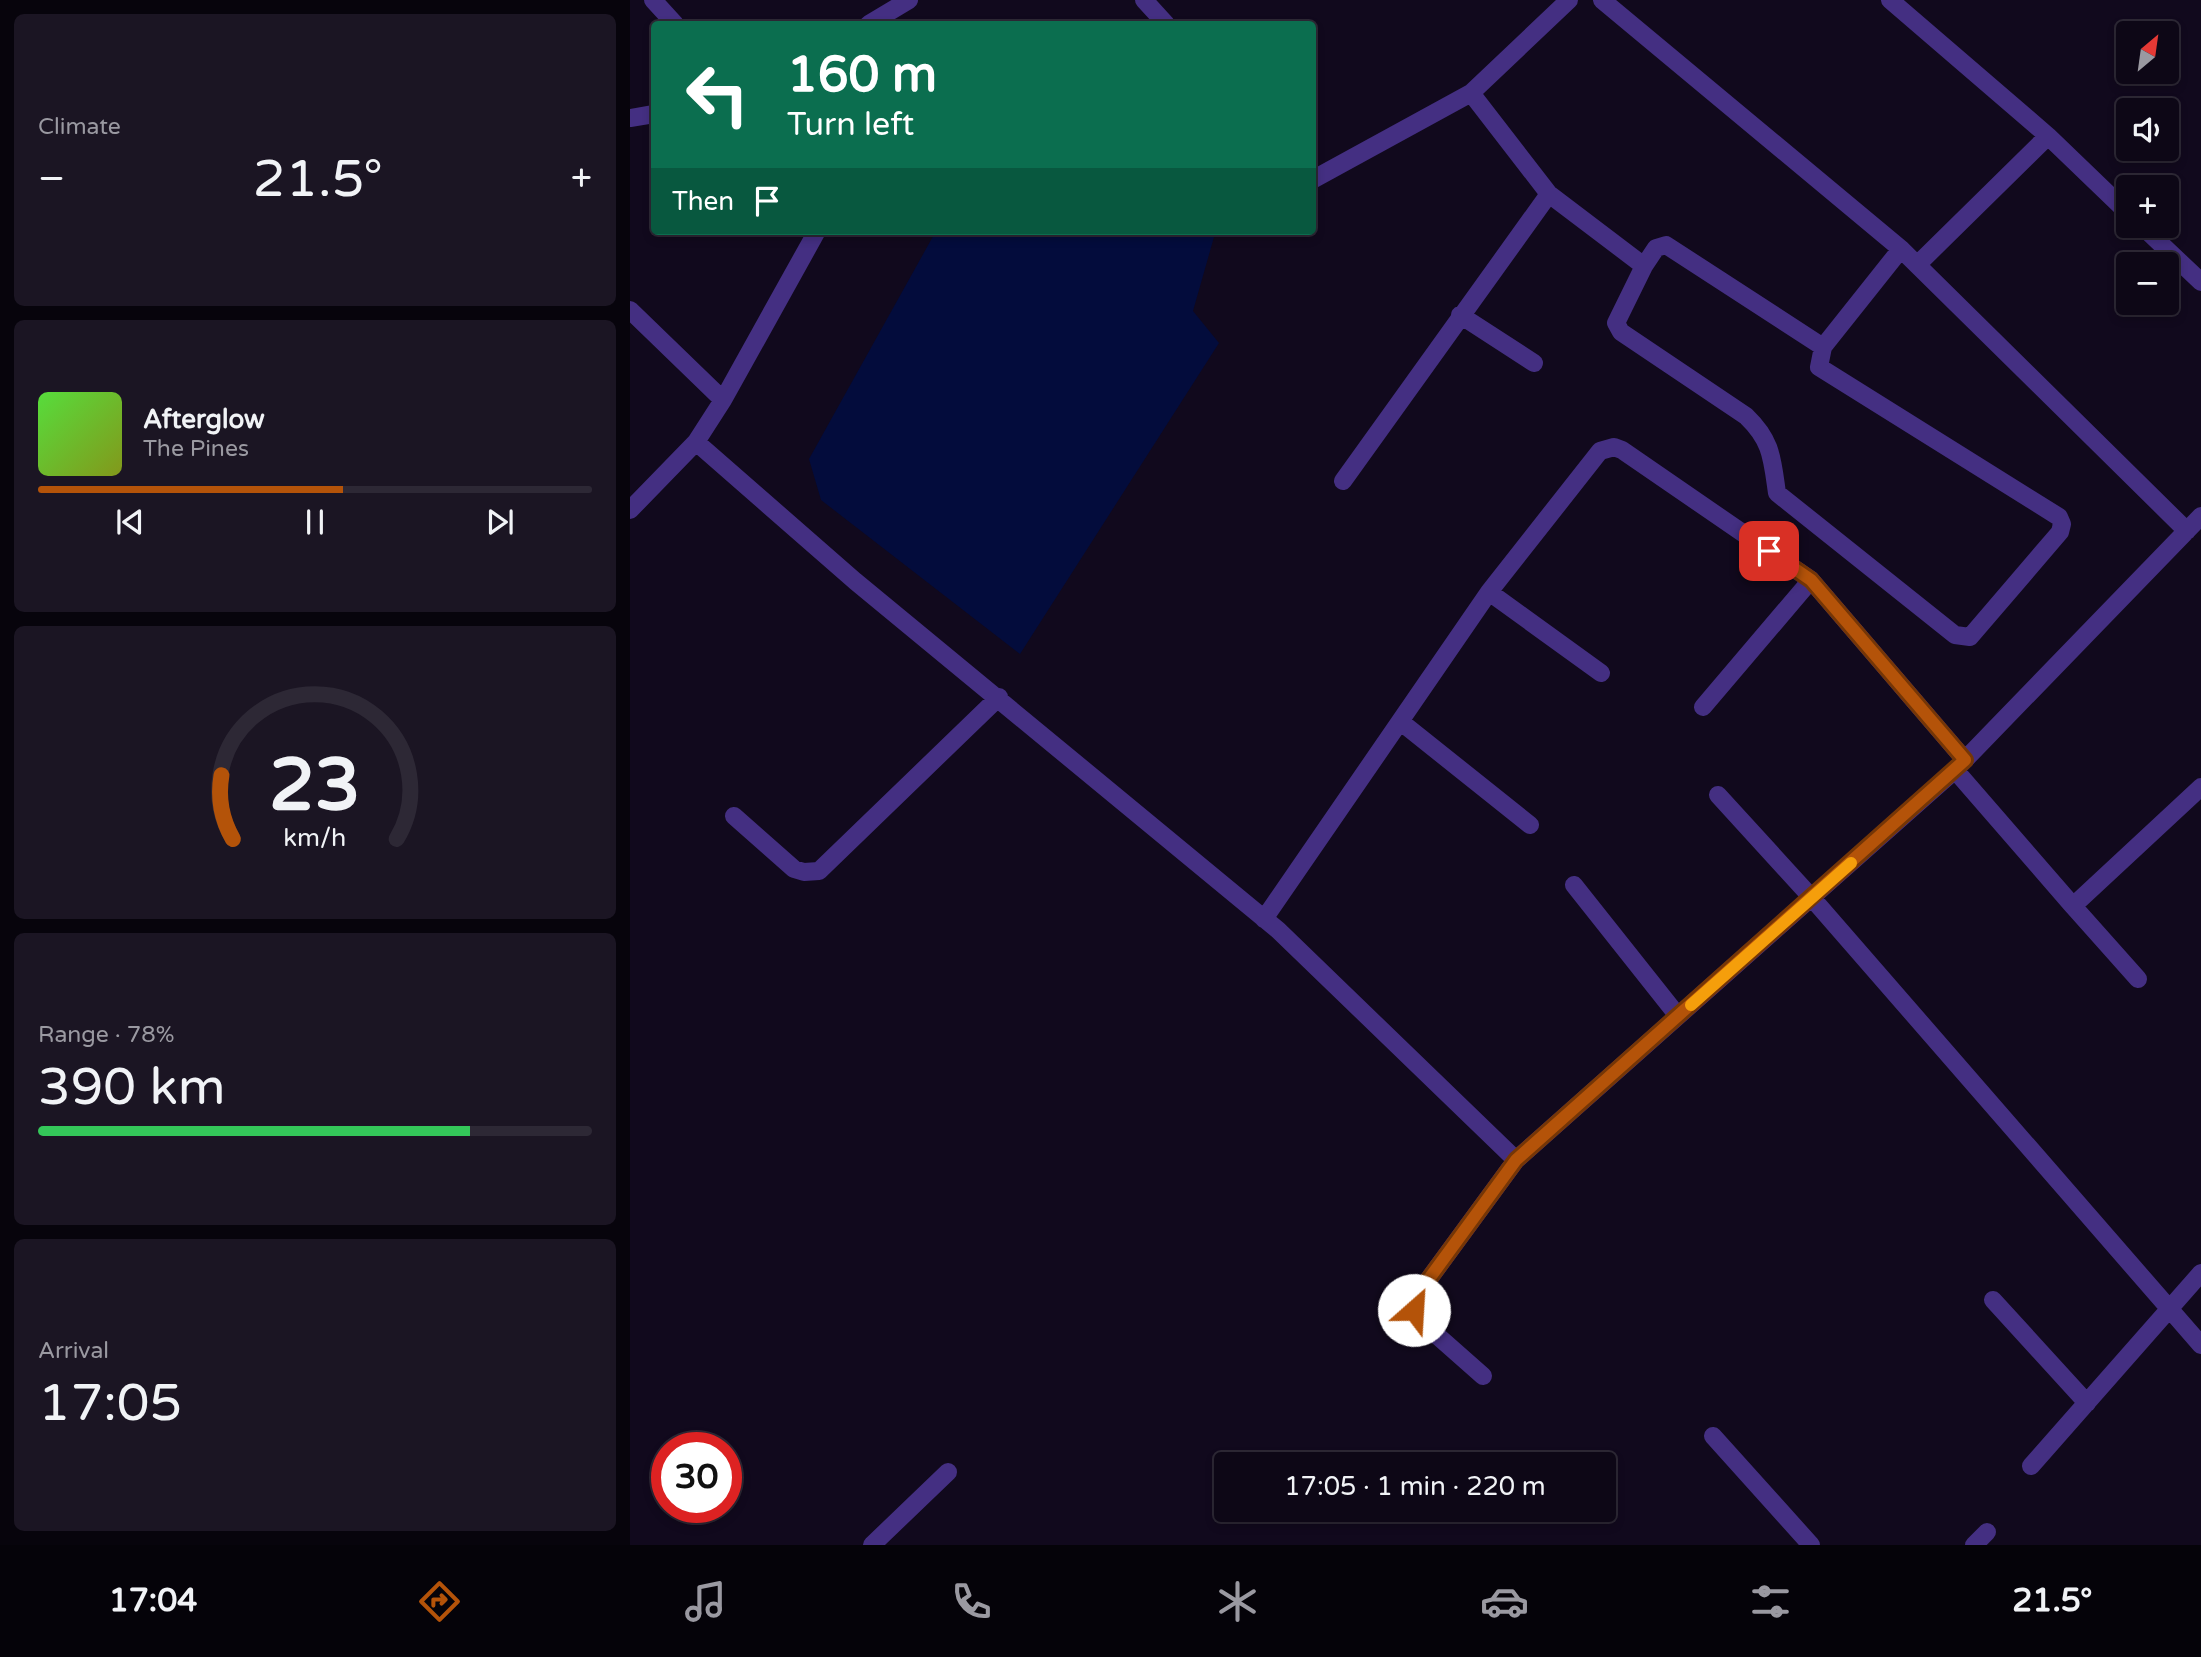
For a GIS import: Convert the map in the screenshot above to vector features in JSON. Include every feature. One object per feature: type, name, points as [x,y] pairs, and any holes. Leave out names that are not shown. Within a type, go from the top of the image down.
[{"type":"street","points":[[653,0],[672,21]]},
{"type":"street","points":[[874,21],[909,0]]},
{"type":"street","points":[[1144,0],[1163,21]]},
{"type":"street","points":[[1316,178],[1471,93],[1569,0]]},
{"type":"street","points":[[1602,0],[1901,249],[2187,531]]},
{"type":"street","points":[[1890,0],[2048,136],[2116,201]]},
{"type":"street","points":[[1471,93],[1549,194],[1644,267]]},
{"type":"street","points":[[630,118],[651,114]]},
{"type":"street","points":[[1917,265],[2048,136]]},
{"type":"street","points":[[1343,481],[1549,194]]},
{"type":"street","points":[[630,510],[696,442],[723,401],[815,235]]},
{"type":"street","points":[[2155,238],[2201,282]]},
{"type":"street","points":[[1823,347],[1666,245],[1656,248],[1616,323],[1621,332],[1746,416],[1762,432],[1771,451],[1777,493],[1955,635],[1970,637],[2060,532],[2063,524],[2059,517],[1819,367],[1823,347],[1901,249]]},
{"type":"street","points":[[630,310],[723,401]]},
{"type":"street","points":[[1460,315],[1534,363]]},
{"type":"street","points":[[696,442],[855,581],[999,697],[1264,919],[1516,1160]]},
{"type":"street","points":[[1264,919],[1489,592],[1600,451],[1614,447],[1811,580],[2073,906],[2138,979]]},
{"type":"street","points":[[1483,1376],[1423,1323],[1414,1310],[1415,1298],[1516,1160],[1960,765],[2201,516]]},
{"type":"street","points":[[1703,707],[1811,580]]},
{"type":"street","points":[[1489,592],[1601,673]]},
{"type":"street","points":[[734,816],[794,869],[804,872],[819,871],[999,697]]},
{"type":"street","points":[[1401,722],[1530,825]]},
{"type":"street","points":[[2073,906],[2201,786]]},
{"type":"street","points":[[1718,795],[1812,898],[2201,1345]]},
{"type":"street","points":[[1574,885],[1678,1016]]},
{"type":"street","points":[[2031,1466],[2201,1273]]},
{"type":"street","points":[[1993,1300],[2087,1403]]},
{"type":"street","points":[[1713,1436],[1811,1545]]},
{"type":"street","points":[[872,1545],[948,1472]]},
{"type":"street","points":[[1974,1545],[1987,1532]]},
{"type":"shaded area","points":[[934,235],[1214,237],[1193,311],[1219,343],[1020,654],[821,500],[809,459]]},
{"type":"slow traffic","points":[[1691,1005],[1851,863]]},
{"type":"route","points":[[1414,1310],[1415,1298],[1516,1160],[1965,760],[1811,580],[1769,551]]}]
